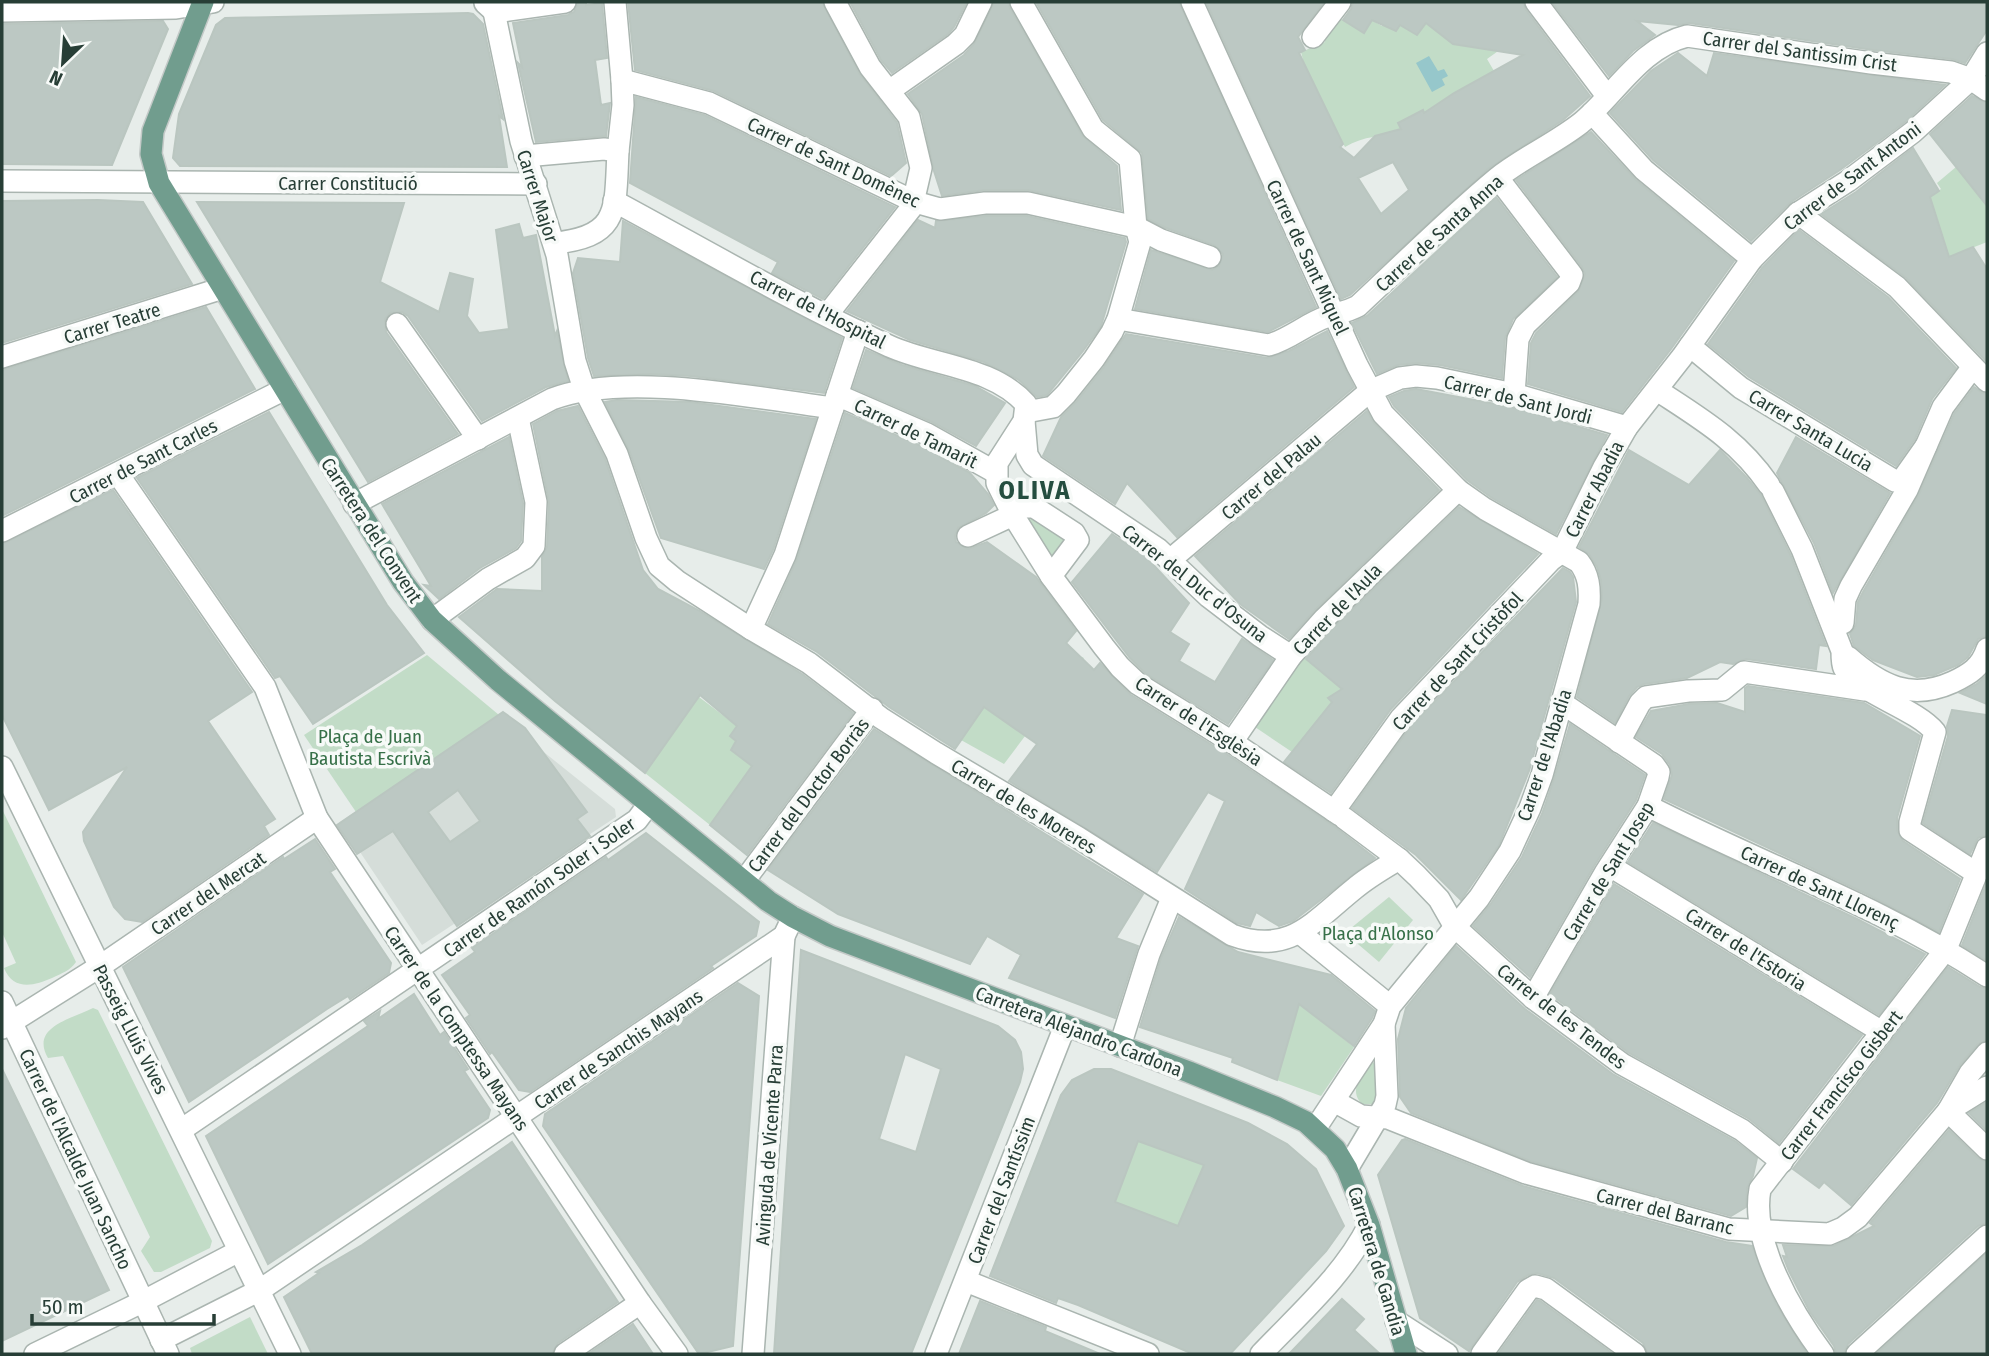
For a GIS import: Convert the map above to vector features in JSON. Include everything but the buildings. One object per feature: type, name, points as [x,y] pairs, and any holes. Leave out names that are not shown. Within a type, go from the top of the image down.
[{"type":"main road","name":"Carretera del Convent","points":[[206,2],[153,131],[151,154],[159,183],[403,582],[432,620],[536,712],[744,881],[789,927]]},
{"type":"main road","name":"Carretera Alejandro Cardona","points":[[789,927],[830,936],[1275,1107],[1315,1129],[1335,1149],[1348,1168]]},
{"type":"main road","name":"Carretera de Gandia","points":[[1348,1168],[1369,1225],[1406,1354]]},
{"type":"street","points":[[2,11],[176,8],[206,2]]},
{"type":"street","points":[[490,5],[565,2]]},
{"type":"street","points":[[554,243],[584,238],[600,231],[609,218],[614,201],[623,105],[615,2]]},
{"type":"street","points":[[827,315],[915,202],[921,160],[909,117],[870,67],[835,2]]},
{"type":"street","points":[[889,91],[956,44],[965,34],[981,2]]},
{"type":"street","points":[[995,472],[997,463],[1025,412],[1053,407],[1094,359],[1112,332],[1140,242],[1136,227],[1130,159],[1093,129],[1021,2]]},
{"type":"street","name":"Carrer de Sant Miquel","points":[[1192,2],[1370,391],[1383,414],[1458,490],[1485,509],[1573,558],[1583,567]]},
{"type":"street","points":[[1313,37],[1340,2]]},
{"type":"street","points":[[1536,2],[1607,96]]},
{"type":"street","name":"Carrer Major","points":[[490,5],[525,156],[554,243],[575,361],[584,389],[617,454],[646,538]]},
{"type":"street","name":"Carrer del Santissim Crist","points":[[1607,96],[1650,55],[1672,40],[1686,36],[1951,72],[1979,84]]},
{"type":"street","name":"Carrer de Sant Antoni","points":[[1657,390],[1752,259],[1798,213],[1881,157],[1979,84],[1987,53]]},
{"type":"street","name":"Carrer de Sant Domènec","points":[[622,80],[709,103],[915,202],[940,209],[1015,201],[1136,227],[1161,240],[1210,257]]},
{"type":"street","name":"Carrer de Santa Anna","points":[[1118,319],[1269,345],[1325,317],[1349,311],[1358,306],[1498,178],[1558,141],[1592,113],[1607,96]]},
{"type":"street","points":[[1592,113],[1653,178],[1752,259]]},
{"type":"street","points":[[525,156],[604,149],[618,151]]},
{"type":"street","points":[[1498,178],[1572,279],[1520,331],[1514,394]]},
{"type":"street","name":"Carrer Constitució","points":[[2,181],[536,184]]},
{"type":"street","name":"Carrer de l'Hospital","points":[[614,201],[858,331],[907,353],[972,372],[1008,389],[1025,412]]},
{"type":"street","points":[[1798,213],[1897,287],[1980,374],[1943,407],[1907,490],[1851,586],[1845,599],[1843,623]]},
{"type":"street","name":"Carrer Teatre","points":[[2,357],[223,288]]},
{"type":"street","points":[[397,324],[478,439]]},
{"type":"street","points":[[755,631],[785,555],[858,331]]},
{"type":"street","name":"Carrer Santa Lucia","points":[[1689,346],[1741,388],[1895,481],[1902,480],[1926,446]]},
{"type":"street","name":"Carrer de Sant Jordi","points":[[1370,391],[1391,380],[1416,376],[1514,394],[1627,427]]},
{"type":"street","name":"Carrer de Tamarit","points":[[354,504],[552,398],[584,389],[623,387],[835,401],[927,434],[995,472]]},
{"type":"street","name":"Carrer de Sant Carles","points":[[2,531],[285,389]]},
{"type":"street","points":[[1657,390],[1728,438],[1747,455],[1771,488],[1802,549],[1842,651],[1844,669],[1865,690]]},
{"type":"street","name":"Carrer Abadia","points":[[1562,552],[1627,427],[1657,390]]},
{"type":"street","name":"Carrer del Palau","points":[[1170,560],[1370,391]]},
{"type":"street","name":"Carrer del Duc d'Osuna","points":[[1025,412],[1027,455],[1033,465],[1158,549],[1216,603],[1291,656]]},
{"type":"street","points":[[432,620],[488,579],[524,558],[534,546],[536,502],[518,418]]},
{"type":"street","name":"Carrer de l'Esglèsia","points":[[995,472],[997,483],[1013,515],[1051,576],[1128,675],[1232,742],[1399,859]]},
{"type":"street","name":"Carrer de la Comptessa Mayans","points":[[118,474],[265,687],[317,818],[640,1303],[677,1354]]},
{"type":"street","name":"Carrer de l'Aula","points":[[1232,742],[1291,656],[1324,619],[1458,490]]},
{"type":"street","points":[[968,536],[1028,505],[1074,533],[1078,540],[1051,576]]},
{"type":"street","name":"Carrer de les Moreres","points":[[646,538],[659,566],[667,573],[809,663],[881,718],[1079,838],[1218,928],[1240,938],[1269,942],[1284,940],[1300,933]]},
{"type":"street","name":"Carrer de Sant Cristòfol","points":[[1339,815],[1401,718],[1551,560],[1562,552]]},
{"type":"street","name":"Carrer de l'Abadia","points":[[1455,927],[1499,870],[1534,799],[1589,604],[1588,579],[1583,567]]},
{"type":"street","points":[[1842,651],[1865,672],[1903,691],[1912,692],[1938,688],[1970,673],[1980,665],[1987,649]]},
{"type":"street","points":[[1619,742],[1646,697],[1688,691],[1722,690],[1744,672],[1865,690],[1892,701],[1935,732],[1909,826],[1914,834],[1976,873]]},
{"type":"street","points":[[1698,679],[1722,676],[1735,680]]},
{"type":"street","name":"Carrer de Sant Josep","points":[[1534,998],[1648,806],[1656,789],[1659,772],[1654,765],[1562,703]]},
{"type":"street","name":"Carrer del Doctor Borràs","points":[[744,881],[872,709]]},
{"type":"street","name":"Passeig Lluis Vives","points":[[2,767],[290,1354]]},
{"type":"street","name":"Carrer de Ramón Soler i Soler","points":[[181,1130],[637,820],[649,804]]},
{"type":"street","name":"Carrer de Sant Llorenç","points":[[1648,806],[1882,915],[1946,949],[1987,976]]},
{"type":"street","name":"Carrer del Mercat","points":[[7,1026],[100,967],[317,818]]},
{"type":"street","name":"Carrer Francisco Gisbert","points":[[1823,1354],[1799,1322],[1782,1290],[1763,1229],[1760,1189],[1946,949],[1987,848]]},
{"type":"street","points":[[1315,1129],[1387,1015],[1455,927],[1439,899],[1399,859],[1357,886],[1300,933],[1387,1015],[1387,1096],[1380,1116],[1348,1168]]},
{"type":"street","name":"Carrer de l'Estoria","points":[[1610,866],[1882,1032]]},
{"type":"street","points":[[1119,1046],[1149,954],[1172,898]]},
{"type":"street","name":"Carrer de Sanchis Mayans","points":[[165,1347],[260,1290],[517,1118],[789,927]]},
{"type":"street","name":"Avinguda de Vicente Parra","points":[[753,1354],[789,927]]},
{"type":"street","name":"Carrer de les Tendes","points":[[1455,927],[1534,998],[1622,1064],[1742,1130],[1782,1162]]},
{"type":"street","name":"Carrer de l'Alcalde Juan Sancho","points":[[2,1002],[7,1026],[165,1347]]},
{"type":"street","name":"Carrer del Santíssim","points":[[936,1354],[1065,1026]]},
{"type":"street","points":[[1987,1053],[1970,1073],[1948,1111],[1987,1149]]},
{"type":"street","name":"Carrer del Barranc","points":[[1380,1116],[1526,1173],[1729,1229],[1822,1234],[1843,1228],[1858,1217],[1948,1111],[1987,1087]]},
{"type":"street","points":[[1334,1101],[1361,1116],[1380,1116]]},
{"type":"street","points":[[1261,1354],[1342,1269],[1356,1252],[1369,1225]]},
{"type":"street","points":[[1857,1354],[1987,1236]]},
{"type":"street","points":[[34,1354],[239,1251]]},
{"type":"street","points":[[966,1281],[1149,1354]]},
{"type":"street","points":[[1482,1354],[1528,1290],[1535,1286],[1546,1289],[1635,1354]]},
{"type":"street","points":[[565,1354],[640,1303]]},
{"type":"street","points":[[1396,1321],[1447,1354]]},
{"type":"shaded area","points":[[503,712],[525,728],[540,749],[615,809],[616,817],[422,945],[340,822]]},
{"type":"green space","points":[[1339,18],[1364,33],[1372,20],[1382,26],[1400,25],[1417,35],[1426,23],[1460,45],[1474,47],[1480,42],[1501,49],[1487,59],[1494,71],[1441,102],[1429,124],[1423,111],[1398,123],[1404,135],[1373,137],[1345,147],[1305,68],[1301,52],[1325,42]]},
{"type":"green space","points":[[1956,167],[1987,206],[1987,242],[1949,257],[1930,197],[1941,189],[1937,183]]},
{"type":"green space","points":[[1023,507],[1073,534],[1051,574],[1014,515]]},
{"type":"green space","name":"Plaça de Juan Bautista Escrivà","points":[[427,655],[499,715],[356,812],[304,735]]},
{"type":"green space","points":[[1078,655],[1084,658],[1004,764],[961,740],[995,691],[1067,668]]},
{"type":"green space","points":[[1301,655],[1342,689],[1330,700],[1332,702],[1292,752],[1255,727]]},
{"type":"green space","points":[[699,697],[737,726],[730,736],[736,741],[731,750],[755,768],[710,825],[645,773]]},
{"type":"green space","points":[[2,809],[76,962],[71,968],[45,981],[25,985],[13,980],[4,968],[16,963],[2,932]]},
{"type":"green space","name":"Plaça d'Alonso","points":[[1389,897],[1413,920],[1379,962],[1345,933]]},
{"type":"green space","points":[[1299,1004],[1354,1047],[1321,1096],[1277,1080]]},
{"type":"green space","points":[[93,1008],[98,1010],[212,1241],[210,1248],[161,1272],[154,1272],[141,1251],[150,1237],[63,1056],[48,1058],[44,1047],[44,1039],[55,1026]]},
{"type":"green space","points":[[1370,1062],[1376,1063],[1379,1099],[1375,1104],[1362,1104],[1356,1088]]},
{"type":"green space","points":[[1139,1139],[1204,1165],[1178,1226],[1128,1207],[1117,1236],[1097,1195],[1115,1201]]},
{"type":"green space","points":[[250,1317],[268,1354],[192,1354],[190,1348]]},
{"type":"water","points":[[1429,56],[1438,71],[1444,69],[1448,76],[1442,79],[1445,85],[1432,92],[1416,63]]},
{"type":"district","name":"OLIVA","points":[[1035,490]]}]
